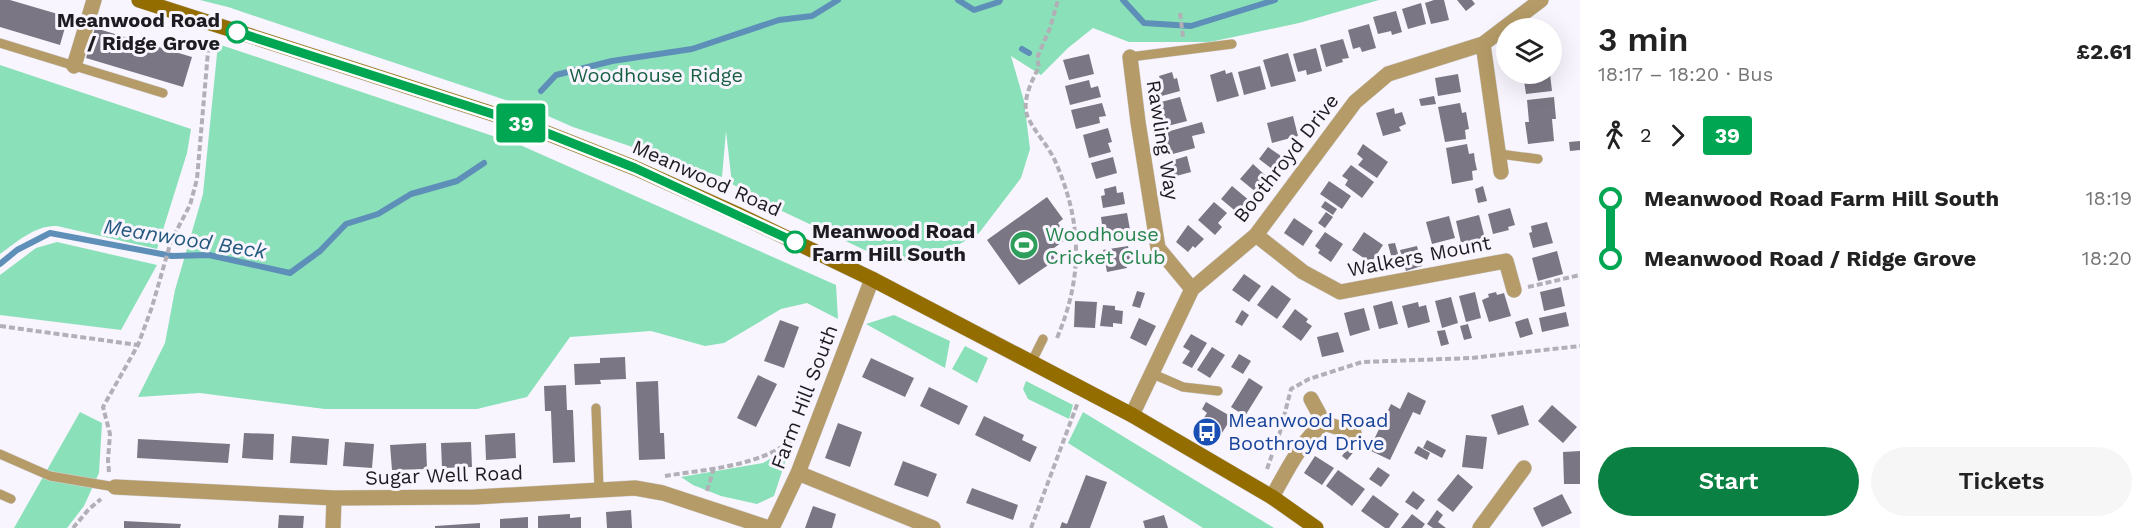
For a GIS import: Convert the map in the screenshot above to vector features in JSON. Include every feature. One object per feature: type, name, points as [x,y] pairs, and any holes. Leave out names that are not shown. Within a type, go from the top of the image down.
[{"type":"street","points":[[74,66],[94,0]]},
{"type":"street","name":"Meanwood Road","points":[[139,0],[524,124],[645,172],[872,279],[1132,415],[1266,493],[1316,528]]},
{"type":"street","name":"Boothroyd Drive","points":[[1132,415],[1192,289],[1256,235],[1355,102],[1388,74],[1483,44],[1541,0]]},
{"type":"street","points":[[1483,44],[1501,172]]},
{"type":"street","name":"Rawling Way","points":[[1130,57],[1158,248],[1192,289]]},
{"type":"street","name":"Walkers Mount","points":[[1256,235],[1303,272],[1340,292],[1506,261],[1514,290]]},
{"type":"street","name":"Farm Hill South","points":[[770,528],[798,473],[872,279]]},
{"type":"street","points":[[1311,399],[1324,423],[1354,433]]},
{"type":"street","points":[[1266,493],[1313,432],[1324,423]]},
{"type":"street","points":[[1480,528],[1524,468]]},
{"type":"street","points":[[798,473],[933,528]]},
{"type":"street","name":"Sugar Well Road","points":[[115,487],[334,498],[475,497],[635,488],[663,493],[770,528]]},
{"type":"street","points":[[333,528],[334,498]]},
{"type":"lane","points":[[0,43],[163,93]]},
{"type":"lane","points":[[1130,57],[1232,44]]},
{"type":"lane","points":[[1500,154],[1538,159]]},
{"type":"lane","points":[[1032,362],[1042,339]]},
{"type":"lane","points":[[1153,374],[1183,387],[1218,391]]},
{"type":"lane","points":[[596,408],[598,489]]},
{"type":"lane","points":[[0,454],[50,476],[115,487]]},
{"type":"lane","points":[[0,494],[11,498]]},
{"type":"path","points":[[1054,342],[1069,306],[1076,272],[1077,231],[1056,163],[1048,146],[1026,114],[1028,88],[1039,67],[1037,58],[1050,28],[1058,0]]},
{"type":"path","points":[[1180,13],[1183,37]]},
{"type":"path","points":[[73,528],[89,509],[115,487],[109,472],[110,434],[103,407],[138,345],[152,307],[171,241],[190,205],[197,179],[210,23]]},
{"type":"path","points":[[1514,290],[1580,275]]},
{"type":"path","points":[[0,326],[138,345]]},
{"type":"path","points":[[1266,493],[1291,389],[1309,379],[1362,362],[1472,358],[1580,346]]},
{"type":"path","points":[[1031,528],[1076,412],[1078,402],[1067,396],[1073,385]]},
{"type":"path","points":[[635,488],[647,478],[746,462],[779,450],[817,422]]},
{"type":"green space","name":"Woodhouse Ridge","points":[[200,0],[1379,0],[1299,23],[1210,42],[1129,42],[1093,28],[1068,48],[1041,75],[1011,56],[1024,101],[1030,149],[1021,178],[979,233],[930,261],[888,261],[767,204],[732,184],[726,131],[722,177],[573,127],[532,109],[228,7]]},
{"type":"green space","points":[[218,44],[520,145],[836,285],[838,319],[807,303],[781,309],[724,343],[705,346],[651,331],[570,337],[527,397],[477,409],[325,409],[200,393],[138,397],[165,343],[175,290],[203,194]]},
{"type":"green space","points":[[0,65],[191,129],[187,153],[157,249],[49,226],[34,231],[0,254]]},
{"type":"green space","points":[[57,242],[157,265],[121,330],[0,315],[0,275],[36,248]]},
{"type":"green space","points":[[894,315],[950,341],[945,368],[866,324]]},
{"type":"green space","points":[[965,346],[988,358],[977,383],[952,369]]},
{"type":"green space","points":[[1026,381],[1073,405],[1069,419],[1028,399],[1023,389]]},
{"type":"green space","points":[[80,412],[102,423],[99,473],[84,506],[67,528],[14,528]]},
{"type":"green space","points":[[1083,412],[1274,528],[1203,528],[1068,443]]},
{"type":"green space","points":[[790,447],[774,496],[757,504],[721,496],[693,485],[681,477],[763,463]]},
{"type":"building","points":[[0,0],[10,0],[68,17],[60,45],[0,27]]},
{"type":"building","points":[[1444,0],[1449,20],[1431,24],[1425,3]]},
{"type":"building","points":[[1457,0],[1472,0],[1475,4],[1466,11]]},
{"type":"building","points":[[1421,3],[1426,24],[1408,29],[1402,9]]},
{"type":"building","points":[[1396,11],[1402,32],[1392,35],[1391,31],[1378,34],[1373,17]]},
{"type":"building","points":[[1369,24],[1376,48],[1362,52],[1360,47],[1353,49],[1348,30]]},
{"type":"building","points":[[95,28],[192,57],[183,87],[86,58]]},
{"type":"building","points":[[1343,39],[1349,58],[1326,67],[1320,45]]},
{"type":"building","points":[[1316,48],[1322,71],[1307,75],[1306,70],[1298,72],[1293,54]]},
{"type":"building","points":[[1288,53],[1296,81],[1271,87],[1263,60]]},
{"type":"building","points":[[1089,54],[1094,74],[1069,80],[1063,60]]},
{"type":"building","points":[[1260,66],[1266,89],[1244,95],[1238,72]]},
{"type":"building","points":[[1225,70],[1226,74],[1232,72],[1239,96],[1217,102],[1210,75]]},
{"type":"building","points":[[1172,72],[1174,79],[1177,78],[1180,91],[1158,97],[1155,84],[1161,82],[1159,76]]},
{"type":"building","points":[[1458,74],[1461,92],[1438,96],[1435,78]]},
{"type":"building","points":[[1089,80],[1091,88],[1098,86],[1101,97],[1070,105],[1065,86]]},
{"type":"building","points":[[1524,84],[1551,84],[1552,91],[1526,94]]},
{"type":"building","points":[[1434,96],[1436,104],[1421,106],[1419,99]]},
{"type":"building","points":[[1180,97],[1187,121],[1164,127],[1159,110],[1163,108],[1161,102]]},
{"type":"building","points":[[1554,97],[1556,119],[1552,119],[1554,141],[1528,144],[1525,122],[1529,122],[1527,100]]},
{"type":"building","points":[[1102,103],[1106,116],[1099,117],[1100,123],[1076,129],[1071,110]]},
{"type":"building","points":[[1460,103],[1462,113],[1466,112],[1469,129],[1465,130],[1466,139],[1445,142],[1438,107]]},
{"type":"building","points":[[1394,108],[1395,114],[1402,112],[1406,124],[1399,127],[1401,131],[1383,136],[1376,113]]},
{"type":"building","points":[[1293,116],[1298,136],[1272,143],[1267,123]]},
{"type":"building","points":[[1202,122],[1205,133],[1192,136],[1195,148],[1169,155],[1163,133]]},
{"type":"building","points":[[1108,128],[1112,142],[1108,143],[1111,152],[1089,158],[1083,135]]},
{"type":"building","points":[[1580,141],[1580,150],[1570,151],[1569,142]]},
{"type":"building","points":[[1363,144],[1388,162],[1377,178],[1358,165],[1363,159],[1357,154]]},
{"type":"building","points":[[1467,144],[1469,154],[1474,153],[1477,170],[1472,171],[1473,180],[1452,184],[1446,148]]},
{"type":"building","points":[[1268,147],[1281,156],[1272,169],[1259,159]]},
{"type":"building","points":[[1187,156],[1191,172],[1169,178],[1164,163]]},
{"type":"building","points":[[1113,157],[1117,173],[1096,179],[1091,163]]},
{"type":"building","points":[[1253,164],[1266,176],[1261,181],[1264,184],[1257,193],[1240,179]]},
{"type":"building","points":[[1351,165],[1374,182],[1362,198],[1345,185],[1348,180],[1342,176]]},
{"type":"building","points":[[1329,181],[1351,196],[1342,209],[1320,194]]},
{"type":"building","points":[[1116,186],[1117,193],[1123,192],[1125,204],[1103,208],[1101,196],[1105,195],[1104,189]]},
{"type":"building","points":[[1232,186],[1250,201],[1239,214],[1221,199]]},
{"type":"building","points":[[1483,186],[1487,201],[1478,203],[1475,189]]},
{"type":"building","name":"Woodhouse Cricket Club","points":[[1047,197],[1063,219],[1058,223],[1068,238],[1051,250],[1057,259],[1019,285],[987,240]]},
{"type":"building","points":[[1325,201],[1337,209],[1333,215],[1321,207]]},
{"type":"building","points":[[1214,202],[1227,213],[1218,223],[1222,227],[1215,235],[1198,220]]},
{"type":"building","points":[[1510,208],[1515,225],[1508,227],[1509,230],[1493,234],[1488,214]]},
{"type":"building","points":[[1326,212],[1333,217],[1325,228],[1318,223]]},
{"type":"building","points":[[1127,213],[1131,235],[1104,240],[1101,217]]},
{"type":"building","points":[[1479,215],[1487,246],[1476,248],[1474,240],[1461,243],[1456,221]]},
{"type":"building","points":[[1449,216],[1455,238],[1432,244],[1426,222]]},
{"type":"building","points":[[1294,218],[1313,231],[1303,246],[1284,233]]},
{"type":"building","points":[[1547,222],[1553,243],[1533,248],[1529,233],[1532,232],[1531,226]]},
{"type":"building","points":[[1188,225],[1204,239],[1188,252],[1176,242]]},
{"type":"building","points":[[1325,232],[1343,244],[1331,262],[1318,253],[1320,250],[1315,246]]},
{"type":"building","points":[[1364,232],[1383,245],[1371,263],[1352,250]]},
{"type":"building","points":[[1395,243],[1399,257],[1392,259],[1388,244]]},
{"type":"building","points":[[1128,246],[1131,261],[1126,262],[1127,268],[1107,272],[1103,250]]},
{"type":"building","points":[[1417,246],[1422,266],[1406,271],[1400,250]]},
{"type":"building","points":[[1557,251],[1563,274],[1538,281],[1532,258]]},
{"type":"building","points":[[1244,274],[1261,286],[1249,302],[1232,290]]},
{"type":"building","points":[[1272,285],[1291,299],[1277,319],[1257,305]]},
{"type":"building","points":[[1561,287],[1565,306],[1544,311],[1540,292]]},
{"type":"building","points":[[1137,291],[1145,293],[1140,308],[1132,306]]},
{"type":"building","points":[[1475,292],[1481,318],[1466,322],[1459,296]]},
{"type":"building","points":[[1496,292],[1497,295],[1504,293],[1511,316],[1489,322],[1482,300],[1489,297],[1488,294]]},
{"type":"building","points":[[1451,297],[1458,323],[1442,328],[1435,301]]},
{"type":"building","points":[[1075,301],[1097,302],[1095,328],[1074,327]]},
{"type":"building","points":[[1392,301],[1398,324],[1379,329],[1373,306]]},
{"type":"building","points":[[1418,302],[1419,307],[1426,305],[1430,322],[1408,328],[1402,306]]},
{"type":"building","points":[[1103,305],[1115,306],[1115,310],[1123,311],[1122,324],[1113,323],[1113,327],[1100,326]]},
{"type":"building","points":[[1364,308],[1370,330],[1350,336],[1344,313]]},
{"type":"building","points":[[1295,309],[1308,319],[1306,322],[1312,326],[1301,341],[1282,327]]},
{"type":"building","points":[[1242,310],[1249,315],[1242,326],[1235,322]]},
{"type":"building","points":[[1566,312],[1569,326],[1542,332],[1539,318]]},
{"type":"building","points":[[1139,318],[1156,326],[1146,346],[1130,338]]},
{"type":"building","points":[[1528,318],[1533,334],[1520,338],[1515,322]]},
{"type":"building","points":[[780,320],[799,327],[784,368],[764,361]]},
{"type":"building","points":[[1468,324],[1472,338],[1464,340],[1460,326]]},
{"type":"building","points":[[1445,330],[1449,344],[1441,346],[1437,331]]},
{"type":"building","points":[[1338,332],[1344,352],[1322,357],[1317,337]]},
{"type":"building","points":[[1191,334],[1207,343],[1192,368],[1182,363],[1190,351],[1183,347]]},
{"type":"building","points":[[1212,347],[1225,355],[1210,378],[1197,370]]},
{"type":"building","points":[[1239,354],[1251,361],[1243,374],[1231,367]]},
{"type":"building","points":[[625,357],[626,379],[600,380],[601,384],[575,385],[574,364],[600,363],[600,358]]},
{"type":"building","points":[[871,358],[914,378],[905,397],[862,377]]},
{"type":"building","points":[[758,375],[777,384],[756,427],[737,418]]},
{"type":"building","points":[[1249,378],[1263,387],[1245,416],[1231,407]]},
{"type":"building","points":[[658,381],[660,433],[664,433],[665,459],[639,460],[636,382]]},
{"type":"building","points":[[566,385],[567,410],[573,410],[575,462],[553,463],[551,411],[545,411],[544,386]]},
{"type":"building","points":[[929,387],[968,406],[959,425],[920,406]]},
{"type":"building","points":[[1408,392],[1426,401],[1420,415],[1413,412],[1390,460],[1369,450],[1391,404],[1400,409]]},
{"type":"building","points":[[1206,402],[1232,417],[1220,436],[1200,424],[1207,413],[1202,409]]},
{"type":"building","points":[[1523,405],[1529,425],[1498,435],[1491,415]]},
{"type":"building","points":[[1552,405],[1577,427],[1563,443],[1538,421]]},
{"type":"building","points":[[984,416],[1024,435],[1022,440],[1037,447],[1030,462],[975,435]]},
{"type":"building","points":[[838,423],[862,432],[850,467],[825,458]]},
{"type":"building","points":[[244,433],[274,434],[273,460],[242,458]]},
{"type":"building","points":[[515,433],[516,458],[486,460],[485,435]]},
{"type":"building","points":[[1466,435],[1487,437],[1483,469],[1462,467]]},
{"type":"building","points":[[292,436],[329,439],[327,465],[290,463]]},
{"type":"building","points":[[138,439],[230,444],[228,463],[137,458]]},
{"type":"building","points":[[1427,440],[1446,450],[1442,458],[1423,448]]},
{"type":"building","points":[[345,442],[374,444],[372,468],[343,466]]},
{"type":"building","points":[[471,442],[472,467],[442,468],[441,443]]},
{"type":"building","points":[[426,443],[427,469],[392,470],[390,445]]},
{"type":"building","points":[[1350,445],[1356,449],[1347,460],[1342,456]]},
{"type":"building","points":[[1418,446],[1430,453],[1427,460],[1414,453]]},
{"type":"building","points":[[1580,451],[1580,484],[1564,484],[1563,452]]},
{"type":"building","points":[[1315,456],[1334,468],[1322,485],[1304,473]]},
{"type":"building","points":[[903,461],[937,474],[928,497],[894,485]]},
{"type":"building","points":[[1378,467],[1390,475],[1381,487],[1369,479]]},
{"type":"building","points":[[1338,470],[1365,489],[1352,506],[1326,486]]},
{"type":"building","points":[[1458,474],[1473,487],[1453,512],[1437,500]]},
{"type":"building","points":[[1086,475],[1107,482],[1090,528],[1060,528],[1062,522],[1067,524]]},
{"type":"building","points":[[972,488],[1018,505],[1013,520],[966,503]]},
{"type":"building","points":[[1413,491],[1425,500],[1417,510],[1405,502]]},
{"type":"building","points":[[1562,494],[1572,513],[1542,527],[1533,508]]},
{"type":"building","points":[[1373,495],[1399,514],[1389,528],[1385,528],[1361,511]]},
{"type":"building","points":[[813,506],[836,514],[832,528],[805,528]]},
{"type":"building","points":[[631,510],[632,528],[607,528],[606,512]]},
{"type":"building","points":[[1437,510],[1443,515],[1438,522],[1446,528],[1433,528],[1427,524]]},
{"type":"building","points":[[570,514],[570,518],[581,517],[581,528],[538,528],[538,516]]},
{"type":"building","points":[[1412,514],[1425,524],[1422,528],[1401,528]]},
{"type":"building","points":[[279,515],[304,516],[303,528],[278,528]]},
{"type":"building","points":[[1164,515],[1168,528],[1145,528],[1143,521]]},
{"type":"building","points":[[528,517],[528,528],[500,528],[500,519]]},
{"type":"building","points":[[124,521],[181,524],[180,528],[124,528]]},
{"type":"building","points":[[480,523],[480,528],[435,528],[435,526]]},
{"type":"waterway","name":"Meanwood Beck","points":[[541,91],[556,75],[612,61],[692,49],[779,20],[812,16],[838,0]]},
{"type":"waterway","name":"Meanwood Beck","points":[[958,0],[974,10],[1000,0]]},
{"type":"waterway","name":"Meanwood Beck","points":[[1123,0],[1144,23],[1191,26],[1275,0]]},
{"type":"waterway","points":[[1022,49],[1029,53]]},
{"type":"waterway","name":"Meanwood Beck","points":[[0,264],[17,250],[50,233],[172,256],[209,255],[290,273],[320,251],[346,224],[378,214],[411,194],[457,181],[484,163]]},
{"type":"bus line","name":"39","points":[[237,32],[524,124],[635,168],[795,242]]},
{"type":"place","name":"Meanwood Road / Ridge Grove","points":[[237,32]]},
{"type":"place","name":"Meanwood Road Farm Hill South","points":[[795,242]]},
{"type":"place","name":"Woodhouse Cricket Club","points":[[1024,245]]},
{"type":"place","name":"Meanwood Road Boothroyd Drive","points":[[1207,432]]}]
